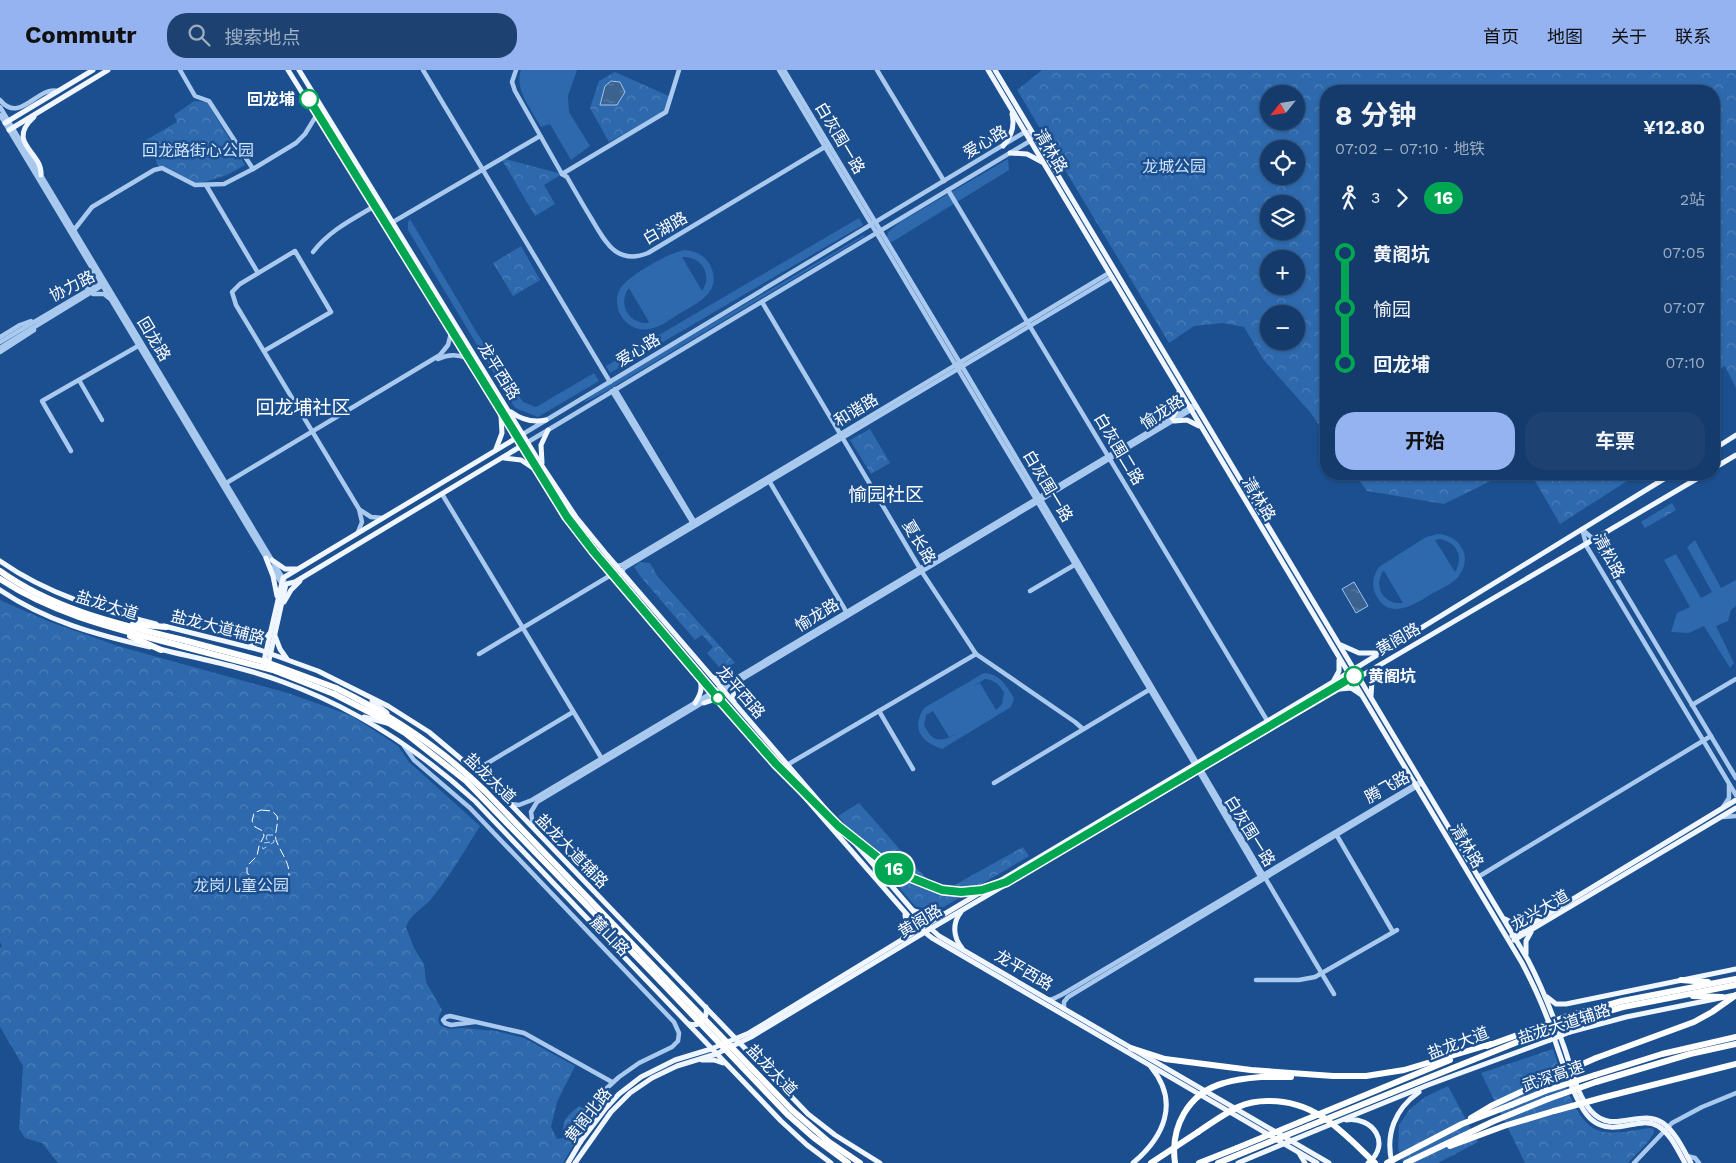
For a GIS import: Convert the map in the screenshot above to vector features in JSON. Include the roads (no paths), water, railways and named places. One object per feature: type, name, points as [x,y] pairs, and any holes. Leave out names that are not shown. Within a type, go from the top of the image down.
[{"type":"highway","name":"盐龙大道","points":[[0,572],[56,603],[116,626]]},
{"type":"highway","name":"盐龙大道","points":[[0,578],[29,596],[62,611],[186,644],[335,691],[393,722],[449,759],[486,791],[788,1114],[813,1138],[848,1163]]},
{"type":"highway","points":[[116,626],[166,627]]},
{"type":"highway","points":[[116,626],[161,650]]},
{"type":"highway","name":"盐龙大道","points":[[1218,1163],[1566,1020],[1622,1001],[1736,979]]},
{"type":"highway","name":"盐龙大道","points":[[663,980],[792,1110],[828,1142],[860,1163]]},
{"type":"highway","points":[[1681,980],[1719,982]]},
{"type":"highway","name":"盐龙大道","points":[[1566,1020],[1736,985]]},
{"type":"highway","points":[[1682,995],[1722,997]]},
{"type":"highway","points":[[1509,1102],[1544,1081],[1596,1058],[1677,1029],[1701,1018],[1736,995]]},
{"type":"highway","name":"盐龙大道","points":[[1199,1163],[1491,1044],[1546,1028]]},
{"type":"highway","name":"武深高速","points":[[1406,1163],[1513,1113],[1596,1079],[1662,1054],[1736,1037]]},
{"type":"highway","points":[[1175,1163],[1174,1147],[1178,1122],[1191,1103],[1203,1092],[1218,1085],[1262,1077],[1299,1075],[1371,1076],[1395,1072],[1491,1044]]},
{"type":"highway","name":"武深高速","points":[[1387,1163],[1509,1102],[1690,1054],[1736,1044]]},
{"type":"highway","points":[[1131,1048],[1153,1056],[1178,1061],[1299,1075]]},
{"type":"highway","points":[[1414,1159],[1554,1111],[1736,1064]]},
{"type":"highway","points":[[1151,1163],[1230,1111],[1247,1104],[1265,1101],[1285,1102],[1315,1111],[1334,1125],[1375,1163]]},
{"type":"main road","points":[[7,122],[93,70]]},
{"type":"main road","points":[[11,128],[108,70]]},
{"type":"main road","name":"龙平西路","points":[[288,70],[568,520],[611,575],[904,912],[922,931],[1317,1163]]},
{"type":"main road","name":"龙平西路","points":[[299,70],[542,466],[576,517],[736,706],[928,927],[964,950],[1329,1163]]},
{"type":"main road","name":"清林路","points":[[988,70],[1531,980],[1547,1016],[1578,1101],[1592,1120],[1610,1128],[1650,1124],[1665,1129]]},
{"type":"main road","name":"清林路","points":[[995,70],[1528,960],[1546,996],[1577,1084],[1591,1111],[1601,1119],[1611,1122],[1643,1118],[1652,1119],[1661,1122],[1665,1129]]},
{"type":"main road","points":[[1003,146],[1010,137],[1014,124],[1011,108]]},
{"type":"main road","points":[[41,175],[41,168],[23,136],[26,124],[42,110]]},
{"type":"main road","points":[[1010,153],[1027,154],[1046,166]]},
{"type":"main road","points":[[1177,386],[1180,394],[1179,405],[1173,420],[1193,422],[1203,430]]},
{"type":"main road","points":[[507,408],[516,416],[527,421],[546,420]]},
{"type":"main road","points":[[494,451],[502,433],[500,413]]},
{"type":"main road","points":[[542,466],[541,445],[544,435],[548,430]]},
{"type":"main road","name":"爱心路","points":[[283,582],[299,568],[523,434]]},
{"type":"main road","points":[[1720,445],[1736,435]]},
{"type":"main road","name":"爱心路","points":[[283,582],[295,582],[528,442]]},
{"type":"main road","points":[[500,448],[506,449],[507,452],[503,457]]},
{"type":"main road","points":[[1720,464],[1736,455]]},
{"type":"main road","points":[[503,457],[521,460],[537,472]]},
{"type":"main road","name":"黄阁路","points":[[716,1054],[922,931],[948,912],[1354,670],[1662,480]]},
{"type":"main road","name":"黄阁路","points":[[928,927],[963,910],[1695,480]]},
{"type":"main road","points":[[266,558],[273,576],[277,602]]},
{"type":"main road","points":[[272,560],[285,569],[299,568]]},
{"type":"main road","name":"盐龙大道辅路","points":[[0,561],[29,579],[64,596],[105,610],[268,653],[297,663],[364,693],[419,725],[476,770],[797,1103],[821,1125],[852,1147],[880,1163]]},
{"type":"main road","points":[[280,609],[291,590],[308,574]]},
{"type":"main road","points":[[283,582],[277,602],[273,632],[278,645],[288,660]]},
{"type":"main road","points":[[263,675],[267,669],[268,653],[280,609],[283,582]]},
{"type":"main road","points":[[0,590],[37,612],[72,626],[104,636],[238,668],[290,684],[356,715],[403,744],[444,774],[475,801],[748,1087],[795,1134],[831,1163]]},
{"type":"main road","points":[[1316,619],[1322,616]]},
{"type":"main road","points":[[238,668],[244,666],[248,660],[245,647],[261,642],[273,632]]},
{"type":"main road","points":[[1338,643],[1349,650],[1359,653],[1383,652]]},
{"type":"main road","points":[[1330,684],[1339,671],[1337,653]]},
{"type":"main road","points":[[1373,701],[1372,681],[1376,670],[1383,662]]},
{"type":"main road","points":[[290,684],[286,677],[286,670],[290,665],[297,663]]},
{"type":"main road","points":[[695,703],[702,687],[696,673]]},
{"type":"main road","points":[[710,674],[723,681],[737,680],[732,694],[736,706]]},
{"type":"main road","points":[[1335,691],[1350,688],[1364,698]]},
{"type":"main road","points":[[364,693],[393,722]]},
{"type":"main road","points":[[704,703],[713,700],[723,703]]},
{"type":"main road","points":[[356,715],[393,722]]},
{"type":"main road","points":[[794,785],[800,780]]},
{"type":"main road","name":"龙兴大道","points":[[1540,922],[1736,800]]},
{"type":"main road","name":"龙兴大道","points":[[1508,941],[1736,808]]},
{"type":"main road","points":[[879,883],[884,878]]},
{"type":"main road","points":[[912,910],[929,915],[948,912]]},
{"type":"main road","points":[[963,910],[956,920],[954,930],[957,941],[964,950]]},
{"type":"main road","points":[[900,942],[907,929],[907,918],[904,912]]},
{"type":"main road","points":[[1501,915],[1506,920],[1517,924],[1534,925],[1526,941],[1525,953],[1528,960]]},
{"type":"main road","name":"黄阁路","points":[[711,1049],[738,1041],[900,942],[922,931]]},
{"type":"main road","name":"盐龙大道辅路","points":[[1546,996],[1553,1002],[1566,1004],[1736,969]]},
{"type":"main road","name":"盐龙大道辅路","points":[[1238,1163],[1428,1085],[1570,1032],[1626,1017],[1736,995]]},
{"type":"main road","points":[[686,1022],[693,1025],[700,1023],[706,1014],[706,1007]]},
{"type":"main road","points":[[694,1054],[701,1047],[700,1037]]},
{"type":"main road","name":"黄阁北路","points":[[568,1163],[600,1115],[626,1088],[658,1068],[711,1049]]},
{"type":"main road","name":"黄阁北路","points":[[575,1163],[605,1119],[630,1093],[660,1073],[716,1054]]},
{"type":"main road","points":[[694,1060],[714,1060],[726,1064]]},
{"type":"main road","points":[[1133,1163],[1149,1148],[1159,1134],[1163,1127],[1166,1113],[1166,1101],[1162,1087],[1155,1073],[1148,1065]]},
{"type":"main road","points":[[748,1087],[747,1079],[751,1072],[759,1069],[766,1071]]},
{"type":"main road","points":[[1392,1163],[1389,1143],[1393,1122],[1408,1100],[1428,1085]]},
{"type":"main road","points":[[1340,1121],[1362,1121],[1376,1132],[1379,1145],[1374,1157],[1368,1163]]},
{"type":"main road","points":[[1665,1129],[1674,1139],[1683,1160],[1691,1163]]},
{"type":"main road","points":[[1299,1152],[1305,1163]]},
{"type":"street","points":[[180,70],[195,96],[210,101],[253,169]]},
{"type":"street","points":[[423,70],[610,382]]},
{"type":"street","name":"白湖路","points":[[516,70],[512,82],[514,91],[562,174],[567,177],[606,244],[622,255],[636,256],[648,253],[827,146]]},
{"type":"street","points":[[562,174],[666,112],[679,70]]},
{"type":"street","name":"白灰围一路","points":[[779,70],[874,223],[1334,994]]},
{"type":"street","name":"白灰围一路","points":[[784,70],[827,146]]},
{"type":"street","points":[[877,70],[944,181]]},
{"type":"street","points":[[0,100],[9,107],[16,108],[21,107],[49,90],[58,91]]},
{"type":"street","name":"回龙路","points":[[0,107],[7,122],[74,230],[103,283],[266,558],[283,582]]},
{"type":"street","name":"回龙路","points":[[0,115],[7,122]]},
{"type":"street","points":[[74,230],[92,207],[154,170],[162,168],[195,185],[224,184],[296,143],[305,134],[316,116]]},
{"type":"street","name":"回龙路","points":[[11,128],[90,266],[103,283],[138,346],[272,560],[283,582]]},
{"type":"street","name":"爱心路","points":[[523,434],[1025,132],[1033,133],[1030,141],[528,442]]},
{"type":"street","points":[[393,222],[540,136]]},
{"type":"street","points":[[206,185],[258,273]]},
{"type":"street","name":"白灰围二路","points":[[948,190],[1268,722]]},
{"type":"street","points":[[313,252],[333,230],[373,207]]},
{"type":"street","points":[[264,351],[331,312],[295,251],[240,284],[232,292],[236,305],[359,509],[362,522],[357,534]]},
{"type":"street","points":[[90,266],[92,279],[87,293],[99,293],[111,300]]},
{"type":"street","name":"和谐路","points":[[616,566],[622,565],[768,480],[1110,275]]},
{"type":"street","name":"协力路","points":[[38,322],[103,283]]},
{"type":"street","name":"夏长路","points":[[762,302],[921,570],[976,654],[1083,729]]},
{"type":"street","points":[[0,337],[20,325],[38,322]]},
{"type":"street","points":[[0,342],[38,322]]},
{"type":"street","points":[[0,348],[38,322]]},
{"type":"street","points":[[0,352],[26,336],[38,322]]},
{"type":"street","points":[[224,485],[440,355],[448,345],[451,332]]},
{"type":"street","points":[[71,451],[42,401],[138,346]]},
{"type":"street","points":[[312,433],[317,432],[441,357],[454,355],[467,358]]},
{"type":"street","points":[[79,380],[102,420]]},
{"type":"street","points":[[614,390],[694,523]]},
{"type":"street","name":"愉龙路","points":[[510,804],[519,805],[528,802],[704,703],[722,689],[1196,405]]},
{"type":"street","points":[[1222,461],[1227,457]]},
{"type":"street","points":[[768,480],[848,614]]},
{"type":"street","points":[[442,494],[603,760]]},
{"type":"street","points":[[359,509],[371,517],[383,518]]},
{"type":"street","name":"和谐路","points":[[622,573],[624,568],[694,523]]},
{"type":"street","name":"清松路","points":[[1582,530],[1593,539],[1736,777]]},
{"type":"street","name":"清松路","points":[[1582,530],[1586,544],[1736,795]]},
{"type":"street","points":[[1030,591],[1077,563]]},
{"type":"street","points":[[479,654],[611,575]]},
{"type":"street","points":[[787,765],[976,654]]},
{"type":"street","points":[[1692,705],[1736,679]]},
{"type":"street","points":[[994,783],[1151,688]]},
{"type":"street","name":"愉龙路","points":[[535,830],[531,816],[534,805],[695,703],[715,694]]},
{"type":"street","points":[[879,711],[913,769]]},
{"type":"street","points":[[476,770],[573,712]]},
{"type":"street","points":[[1478,877],[1711,736]]},
{"type":"street","name":"麓山路","points":[[403,744],[414,760],[470,808],[677,1025],[679,1037],[676,1044],[639,1063],[612,1082],[595,1099],[574,1125],[573,1134],[581,1142]]},
{"type":"street","name":"腾飞路","points":[[1049,1000],[1056,998],[1421,782]]},
{"type":"street","points":[[1721,809],[1729,798],[1729,783]]},
{"type":"street","points":[[1719,818],[1736,816]]},
{"type":"street","points":[[1256,980],[1307,979],[1322,973],[1395,931],[1336,833]]},
{"type":"street","name":"腾飞路","points":[[1064,1008],[1064,1002],[1068,997],[1263,876]]},
{"type":"street","points":[[642,988],[648,983]]},
{"type":"street","points":[[475,1022],[450,1025],[443,1020],[450,1016],[530,1035],[612,1082]]},
{"type":"street","points":[[1634,1163],[1665,1129],[1702,1107],[1734,1094],[1736,1100]]},
{"type":"street","points":[[1683,1160],[1696,1158],[1699,1163]]},
{"type":"water","points":[[611,81],[620,82],[625,92],[617,105],[600,105],[605,86]]},
{"type":"water","points":[[1354,582],[1368,606],[1356,613],[1342,589]]},
{"type":"railway","points":[[261,810],[272,811],[277,816],[276,840],[289,871],[287,882],[276,888],[271,888],[258,882],[247,873],[247,866],[257,856],[264,836],[263,831],[255,827],[252,821],[254,813],[261,810]]},
{"type":"metro line","name":"16","points":[[309,99],[537,470],[580,534],[693,670],[776,764],[838,826],[882,861],[904,875],[942,890],[961,892],[982,890],[1006,882],[1354,676]]},
{"type":"place","name":"回龙埔","points":[[309,99]]},
{"type":"place","name":"黄阁坑","points":[[1354,676]]},
{"type":"district","name":"回龙埔社区","points":[[303,407]]},
{"type":"district","name":"愉园社区","points":[[886,494]]},
{"type":"park label","name":"回龙路街心公园","points":[[198,150]]},
{"type":"park label","name":"龙城公园","points":[[1174,166]]},
{"type":"park label","name":"龙岗儿童公园","points":[[241,885]]}]
